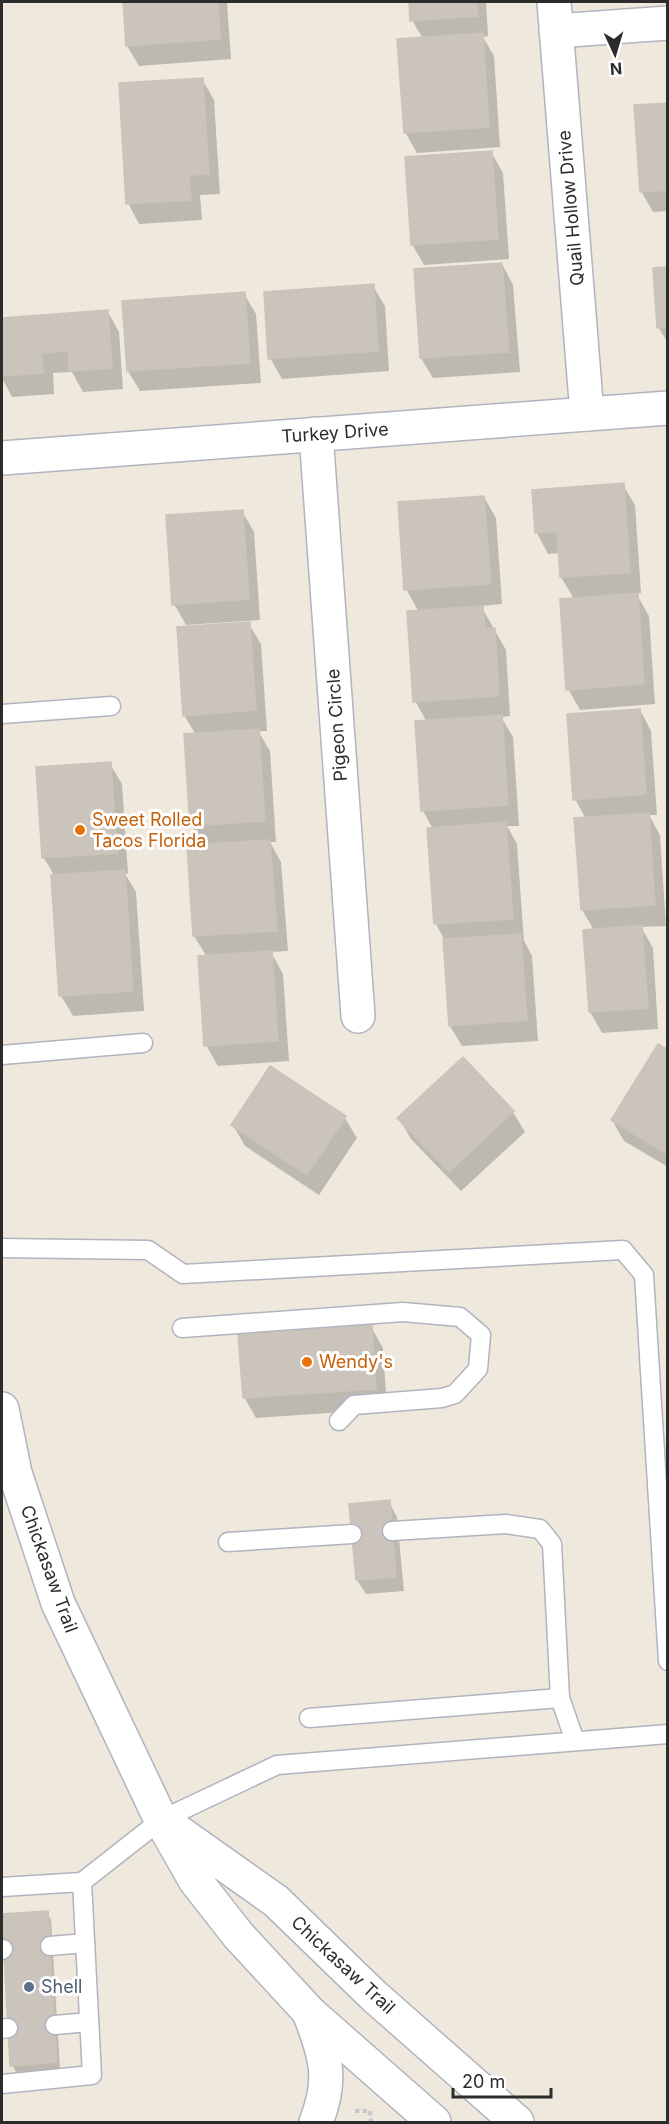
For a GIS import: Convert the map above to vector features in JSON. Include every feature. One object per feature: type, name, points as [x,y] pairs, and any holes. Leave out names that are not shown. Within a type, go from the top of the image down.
[{"type":"street","points":[[555,16],[668,23]]},
{"type":"street","name":"Quail Hollow Drive","points":[[555,16],[587,414]]},
{"type":"street","name":"Turkey Drive","points":[[2,458],[668,408]]},
{"type":"street","name":"Pigeon Circle","points":[[316,434],[358,1016]]},
{"type":"street","name":"Chickasaw Trail","points":[[2,1409],[15,1473],[58,1603],[161,1820],[195,1880],[238,1935],[310,2013],[434,2122]]},
{"type":"street","name":"Chickasaw Trail","points":[[161,1820],[276,1901],[374,1996],[517,2122]]},
{"type":"street","points":[[310,2013],[324,2051],[327,2076],[326,2098],[316,2122]]},
{"type":"lane","points":[[2,714],[111,706]]},
{"type":"lane","points":[[2,1055],[142,1043]]},
{"type":"lane","points":[[2,1248],[147,1250],[183,1274],[623,1250],[644,1275],[668,1661]]},
{"type":"lane","points":[[182,1328],[403,1312],[460,1317],[482,1335],[478,1369],[455,1394],[442,1398],[354,1405],[339,1421]]},
{"type":"lane","points":[[392,1532],[506,1524],[540,1529],[552,1544],[560,1698],[575,1741]]},
{"type":"lane","points":[[228,1542],[352,1534]]},
{"type":"lane","points":[[309,1718],[560,1698]]},
{"type":"lane","points":[[2,1887],[82,1882],[161,1820],[277,1765],[668,1734]]},
{"type":"lane","points":[[2,2084],[92,2075],[82,1882]]},
{"type":"lane","points":[[50,1946],[85,1943]]},
{"type":"lane","points":[[55,2025],[90,2022]]},
{"type":"path","points":[[370,2111],[371,2122]]},
{"type":"building","points":[[123,2],[218,2],[220,39],[126,46]]},
{"type":"building","points":[[409,2],[476,2],[478,16],[410,21]]},
{"type":"building","points":[[483,33],[489,127],[404,133],[397,39]]},
{"type":"building","points":[[203,78],[209,174],[189,175],[191,200],[126,204],[119,83]]},
{"type":"building","points":[[668,103],[668,190],[640,192],[634,105]]},
{"type":"building","points":[[492,151],[498,239],[411,245],[405,157]]},
{"type":"building","points":[[502,263],[509,352],[420,358],[414,269]]},
{"type":"building","points":[[668,267],[668,327],[657,328],[653,268]]},
{"type":"building","points":[[374,284],[378,351],[268,359],[264,292]]},
{"type":"building","points":[[245,292],[250,363],[127,371],[122,301]]},
{"type":"building","points":[[108,310],[112,368],[69,371],[68,351],[42,353],[43,373],[2,376],[2,318]]},
{"type":"building","points":[[624,483],[630,573],[560,577],[557,532],[535,533],[532,490]]},
{"type":"building","points":[[484,496],[491,584],[404,590],[398,502]]},
{"type":"building","points":[[243,510],[249,599],[172,605],[166,515]]},
{"type":"building","points":[[638,593],[644,684],[566,690],[560,599]]},
{"type":"building","points":[[483,606],[485,628],[495,628],[499,696],[413,702],[407,611]]},
{"type":"building","points":[[250,622],[256,710],[183,716],[177,627]]},
{"type":"building","points":[[640,709],[646,794],[573,800],[567,714]]},
{"type":"building","points":[[502,715],[508,805],[421,811],[415,721]]},
{"type":"building","points":[[259,729],[265,821],[190,826],[184,734]]},
{"type":"building","points":[[111,762],[117,853],[42,858],[36,767]]},
{"type":"building","points":[[649,813],[655,905],[581,910],[574,818]]},
{"type":"building","points":[[506,822],[513,919],[434,924],[427,828]]},
{"type":"building","points":[[270,840],[277,931],[193,936],[187,845]]},
{"type":"building","points":[[125,870],[133,991],[59,996],[51,875]]},
{"type":"building","points":[[642,925],[648,1008],[589,1012],[583,930]]},
{"type":"building","points":[[521,934],[527,1020],[449,1026],[443,939]]},
{"type":"building","points":[[272,951],[278,1041],[204,1046],[198,956]]},
{"type":"building","points":[[658,1044],[668,1050],[668,1155],[611,1120]]},
{"type":"building","points":[[463,1057],[514,1111],[449,1172],[397,1118]]},
{"type":"building","points":[[270,1066],[346,1116],[307,1175],[231,1125]]},
{"type":"building","name":"Wendy's","points":[[372,1325],[376,1389],[243,1398],[238,1335]]},
{"type":"building","points":[[390,1500],[396,1577],[356,1580],[349,1504]]},
{"type":"building","name":"Shell","points":[[48,1911],[57,2062],[10,2066],[2,1914]]},
{"type":"place","name":"Sweet Rolled Tacos Florida","points":[[80,830]]},
{"type":"place","name":"Wendy's","points":[[307,1362]]},
{"type":"place","name":"Shell","points":[[29,1987]]}]
